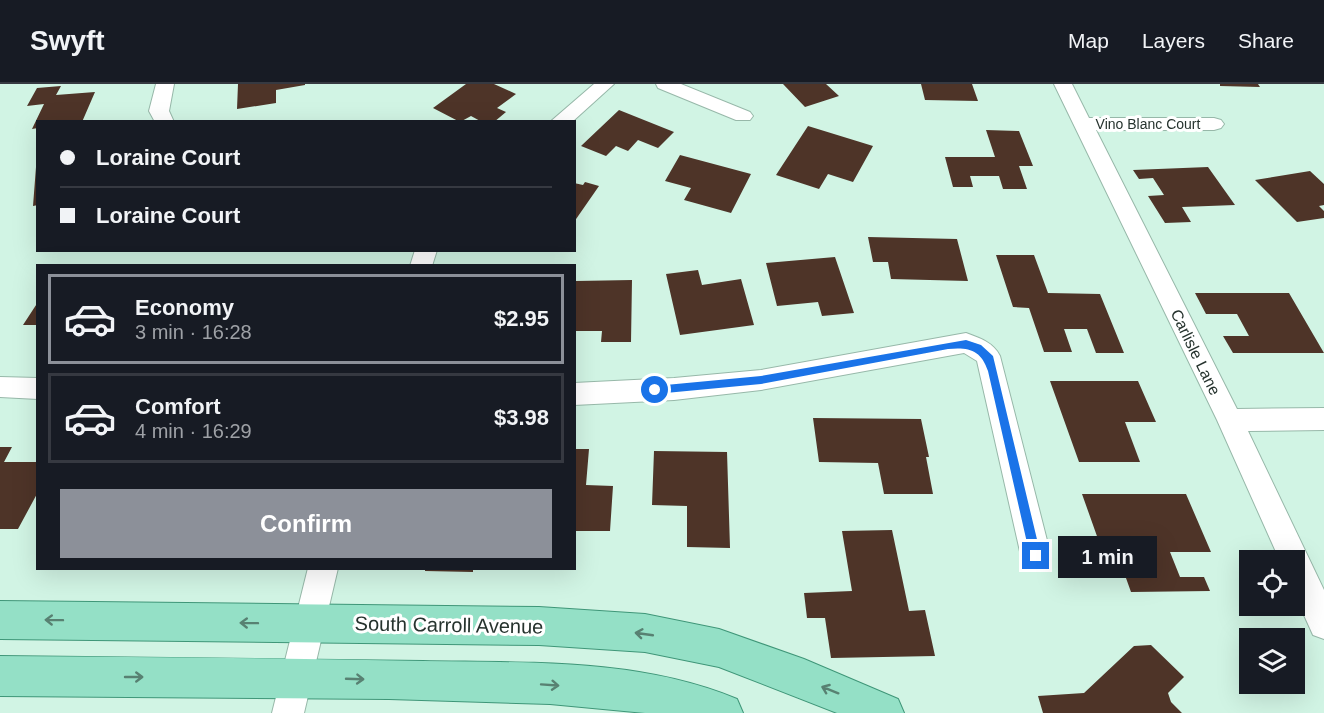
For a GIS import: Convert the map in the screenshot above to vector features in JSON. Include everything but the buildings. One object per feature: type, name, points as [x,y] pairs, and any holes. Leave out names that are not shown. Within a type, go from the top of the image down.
[{"type":"main road","name":"South Carroll Avenue","points":[[0,620],[539,626],[645,633],[719,648],[804,679],[884,713]]},
{"type":"main road","points":[[0,676],[292,695],[531,684],[636,692],[705,706],[723,713]]},
{"type":"street","points":[[164,120],[159,111],[165,84]]},
{"type":"street","points":[[561,120],[605,84]]},
{"type":"street","points":[[665,84],[743,116]]},
{"type":"street","name":"Carlisle Lane","points":[[1063,84],[1230,420],[1324,624]]},
{"type":"street","name":"Vino Blanc Court","points":[[1083,123],[1214,123]]},
{"type":"street","points":[[576,394],[674,389],[761,380],[966,344],[988,356],[1036,556]]},
{"type":"street","points":[[0,387],[36,388]]},
{"type":"street","points":[[1230,420],[1324,419]]},
{"type":"street","points":[[292,695],[322,570]]},
{"type":"route","points":[[655,390],[761,380],[948,345],[966,344],[977,348],[988,356],[993,371],[1036,556]]}]
